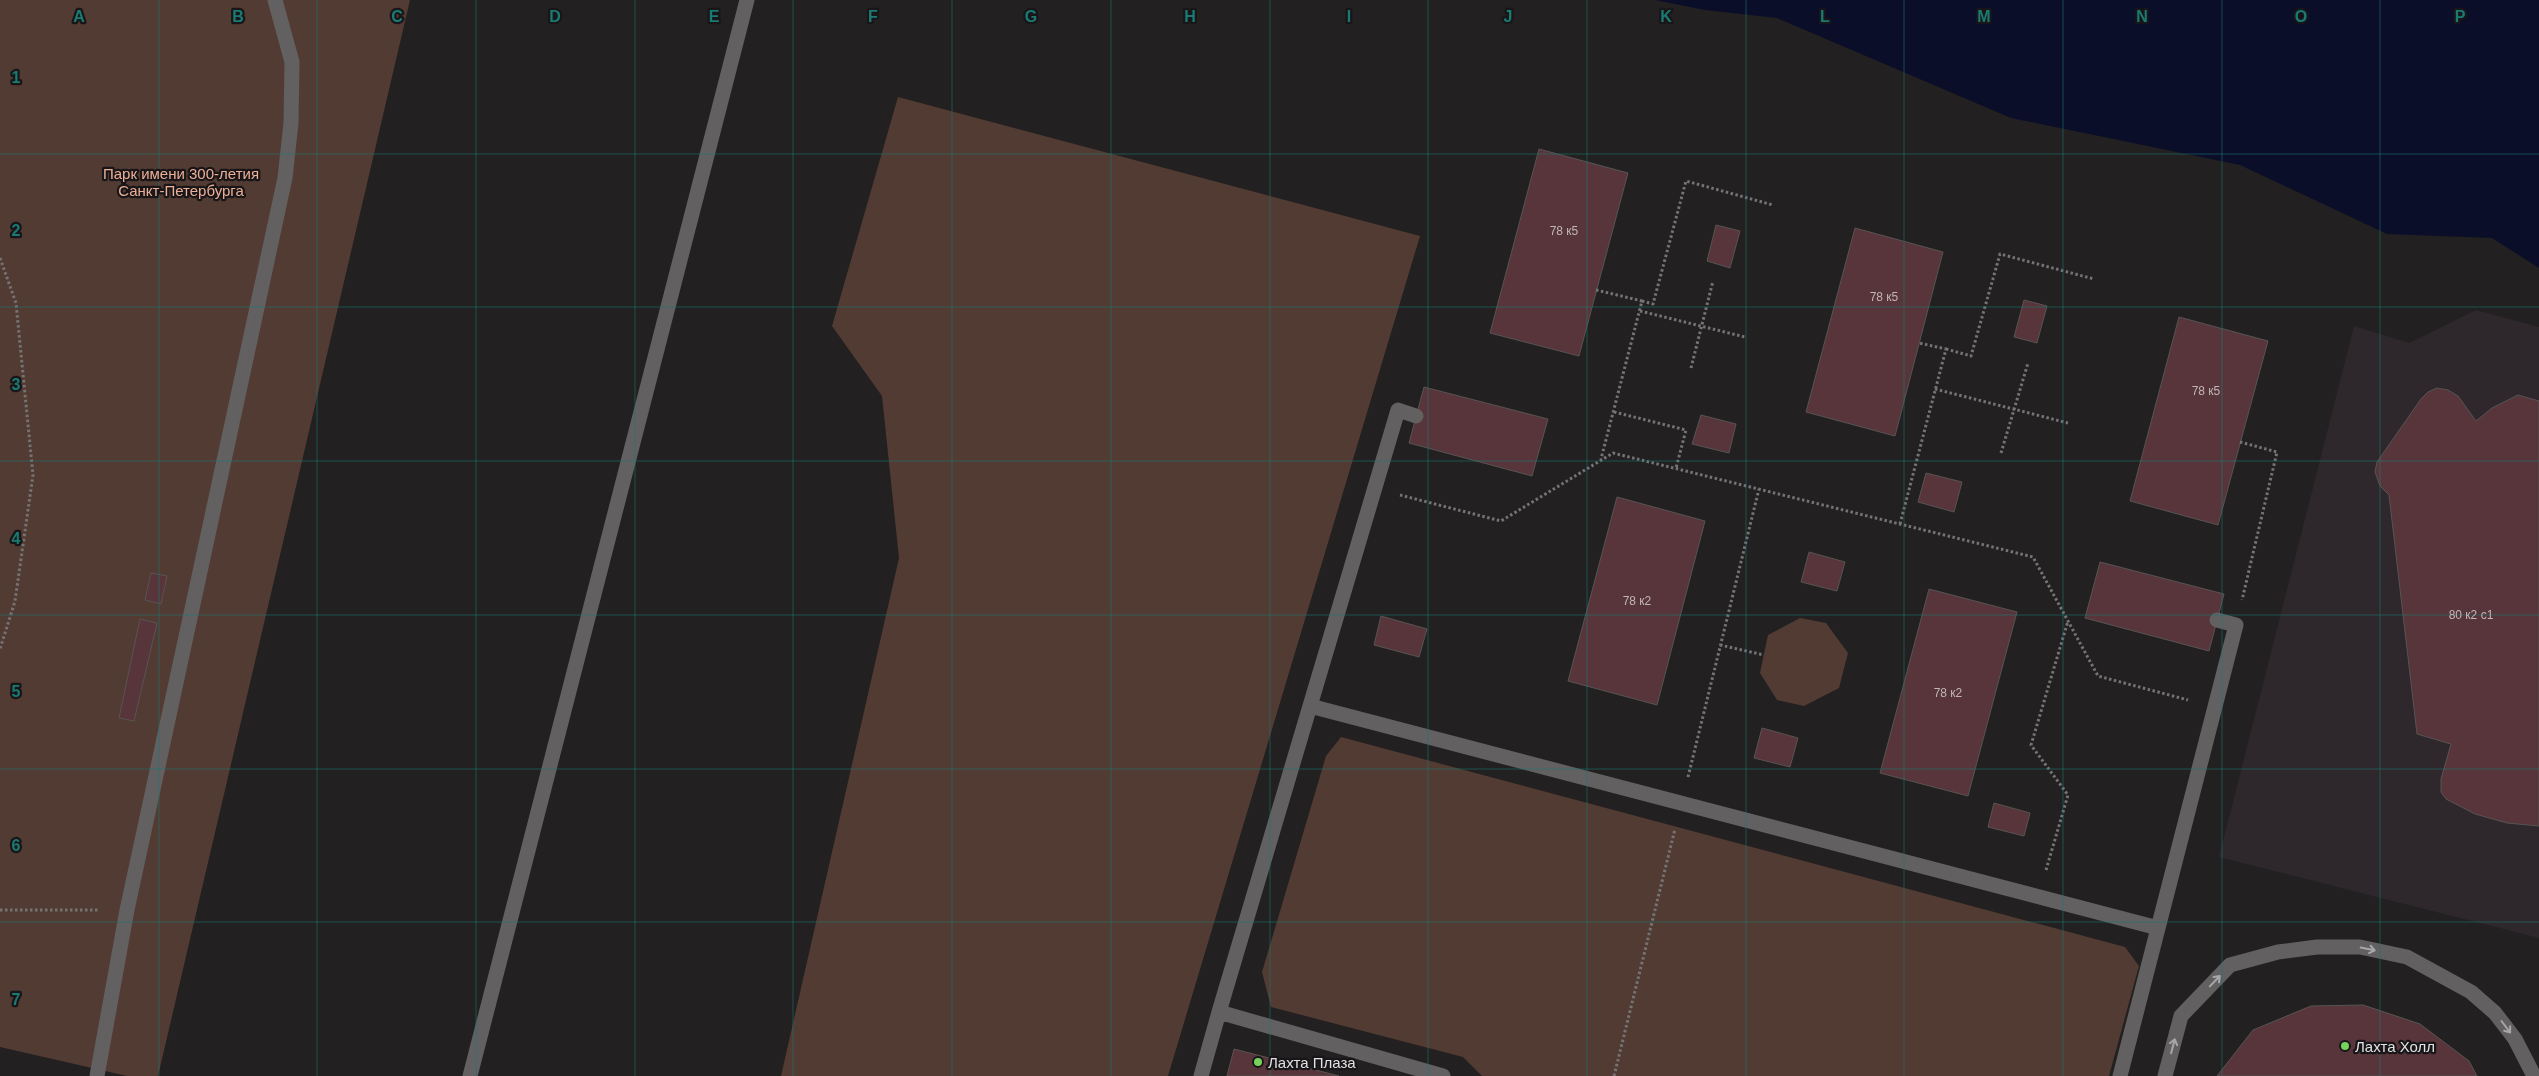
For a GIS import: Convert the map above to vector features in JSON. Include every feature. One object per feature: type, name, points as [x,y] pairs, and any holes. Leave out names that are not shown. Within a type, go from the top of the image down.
[{"type":"lane","points":[[97,1076],[127,910],[285,178],[291,123],[292,62],[275,0]]},
{"type":"lane","points":[[470,1076],[747,0]]},
{"type":"lane","points":[[1201,1076],[1398,410],[1416,416]]},
{"type":"lane","points":[[2120,1076],[2236,625],[2217,620]]},
{"type":"lane","points":[[1310,706],[2158,928]]},
{"type":"lane","points":[[2165,1076],[2181,1016],[2230,965],[2278,952],[2317,946],[2360,947],[2407,957],[2471,992],[2495,1013],[2515,1039],[2534,1076]]},
{"type":"lane","points":[[1219,1012],[1443,1076]]},
{"type":"path","points":[[1596,290],[1653,304],[1686,181],[1773,205]]},
{"type":"path","points":[[1919,343],[1971,356],[2000,254],[2094,279]]},
{"type":"path","points":[[0,258],[16,303],[33,476],[15,601],[0,650]]},
{"type":"path","points":[[1691,368],[1713,281]]},
{"type":"path","points":[[1601,460],[1642,301]]},
{"type":"path","points":[[1640,312],[1745,337]]},
{"type":"path","points":[[1900,524],[1946,349]]},
{"type":"path","points":[[2001,453],[2028,363]]},
{"type":"path","points":[[1935,389],[2068,423]]},
{"type":"path","points":[[1614,412],[1686,430],[1676,468]]},
{"type":"path","points":[[2236,625],[2277,452],[2240,442]]},
{"type":"path","points":[[1376,489],[1501,521],[1613,453],[2033,557],[2098,676],[2215,707]]},
{"type":"path","points":[[1614,1076],[1759,489]]},
{"type":"path","points":[[2039,897],[2068,795],[2031,745],[2068,621]]},
{"type":"path","points":[[1720,645],[1764,654]]},
{"type":"path","points":[[0,910],[127,910]]},
{"type":"shaded area","points":[[2476,310],[2539,327],[2539,938],[2219,857],[2354,326],[2409,343]]},
{"type":"green space","name":"Парк имени 300-летия Санкт-Петербурга","points":[[0,0],[410,0],[158,1076],[127,1076],[0,1047]]},
{"type":"green space","points":[[898,97],[1420,236],[1168,1076],[781,1076],[899,558],[882,396],[832,326]]},
{"type":"green space","points":[[1800,618],[1826,623],[1848,653],[1839,688],[1804,706],[1777,700],[1760,673],[1768,635]]},
{"type":"green space","points":[[1341,737],[2125,947],[2139,966],[2109,1076],[1482,1076],[1463,1057],[1271,1007],[1262,972],[1326,756]]},
{"type":"water","points":[[1655,0],[2539,0],[2539,268],[2492,238],[2387,234],[2240,165],[2011,118],[1777,18],[1705,10]]},
{"type":"building","points":[[1539,149],[1628,173],[1579,356],[1490,333]]},
{"type":"building","points":[[1716,225],[1740,231],[1730,268],[1707,261]]},
{"type":"building","points":[[1855,228],[1943,252],[1895,436],[1806,412]]},
{"type":"building","points":[[2024,300],[2047,306],[2037,343],[2014,337]]},
{"type":"building","points":[[2179,317],[2268,341],[2218,525],[2130,501]]},
{"type":"building","points":[[1424,387],[1548,419],[1532,476],[1409,443]]},
{"type":"building","points":[[2437,388],[2448,390],[2458,396],[2476,421],[2492,408],[2518,395],[2539,401],[2539,826],[2507,823],[2475,814],[2446,799],[2441,792],[2441,779],[2451,744],[2417,734],[2389,495],[2380,486],[2375,472],[2377,462],[2421,399],[2428,392]]},
{"type":"building","points":[[1701,415],[1736,424],[1729,453],[1692,444]]},
{"type":"building","points":[[1926,473],[1962,482],[1954,512],[1918,502]]},
{"type":"building","points":[[1617,497],[1705,521],[1657,705],[1568,681]]},
{"type":"building","points":[[1809,552],[1845,562],[1837,591],[1801,582]]},
{"type":"building","points":[[2100,562],[2224,594],[2209,651],[2085,618]]},
{"type":"building","points":[[151,573],[167,576],[161,604],[145,600]]},
{"type":"building","points":[[1929,589],[2017,612],[1968,796],[1880,773]]},
{"type":"building","points":[[1381,616],[1427,629],[1419,657],[1374,645]]},
{"type":"building","points":[[140,619],[157,623],[134,721],[119,718]]},
{"type":"building","points":[[1762,728],[1798,738],[1790,767],[1754,758]]},
{"type":"building","points":[[1994,803],[2030,813],[2024,836],[1988,827]]},
{"type":"building","name":"Лахта Холл","points":[[2363,1005],[2420,1024],[2469,1061],[2477,1076],[2217,1076],[2253,1030],[2311,1006]]},
{"type":"building","name":"Лахта Плаза","points":[[1234,1049],[1339,1076],[1227,1076]]},
{"type":"place","name":"Лахта Холл","points":[[2345,1046]]},
{"type":"place","name":"Лахта Плаза","points":[[1258,1062]]}]
